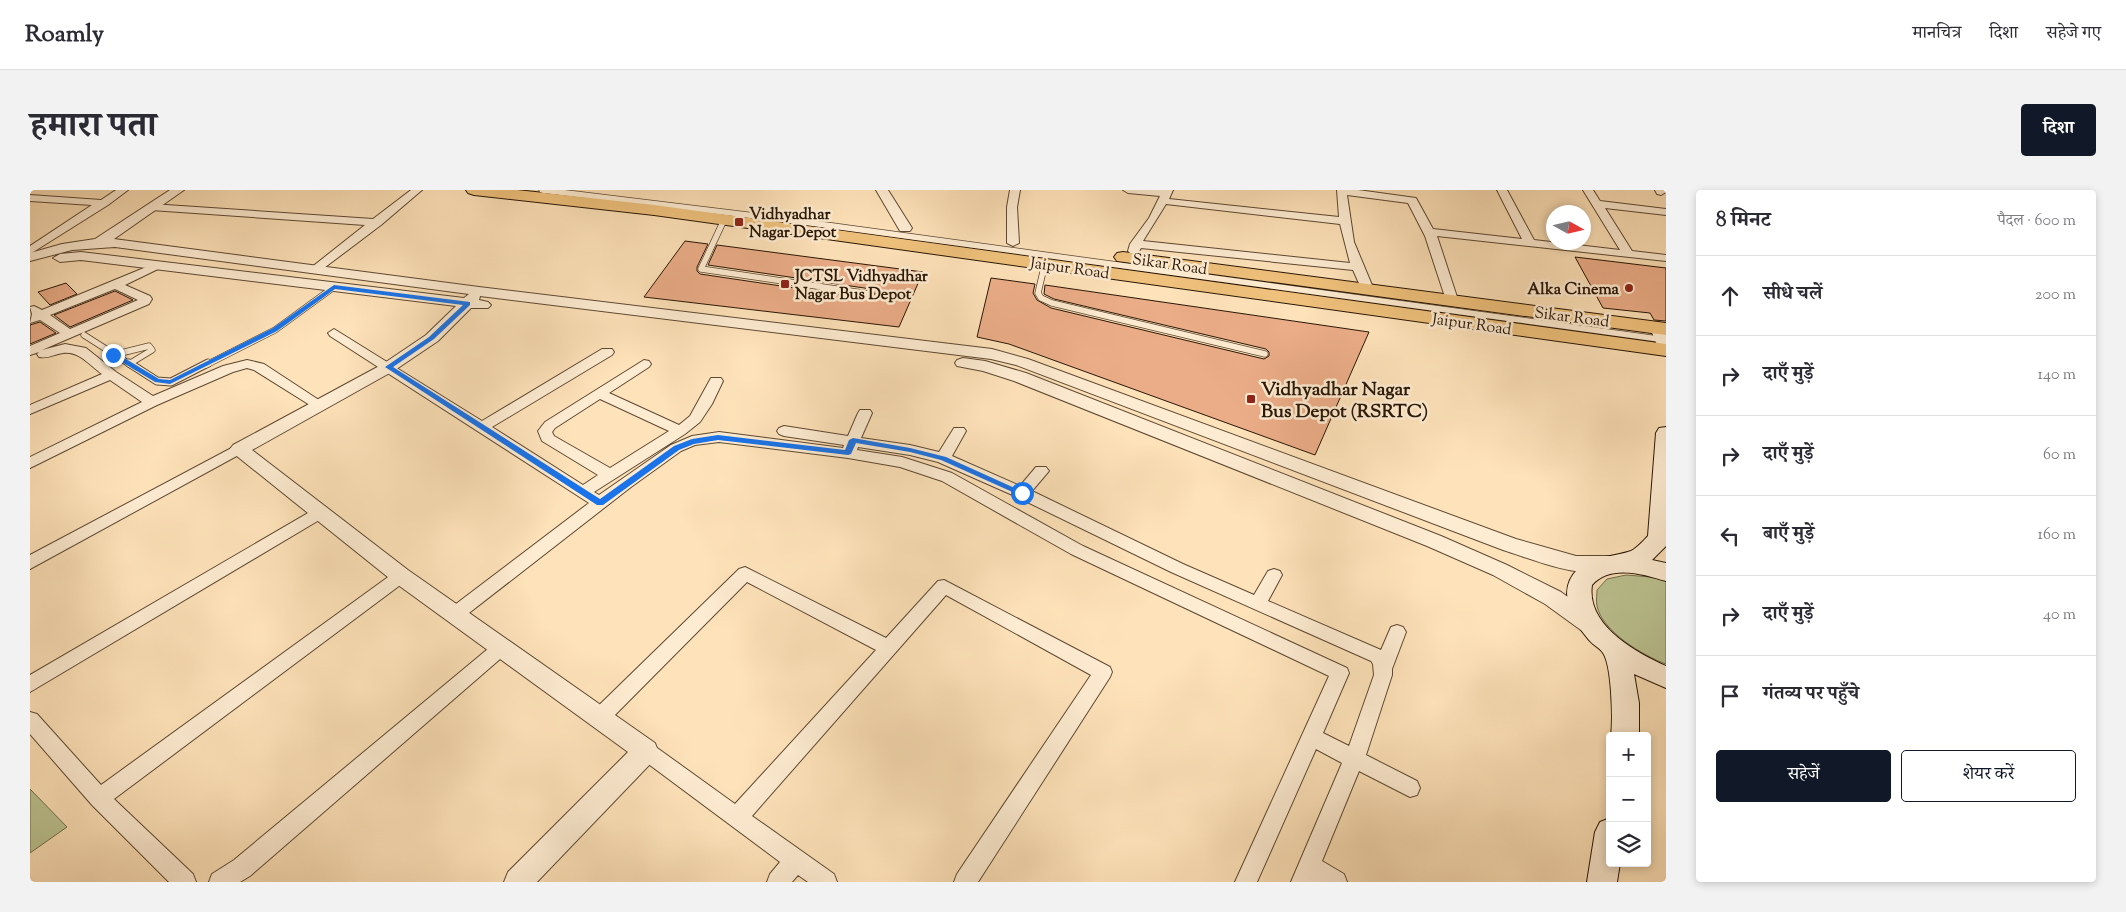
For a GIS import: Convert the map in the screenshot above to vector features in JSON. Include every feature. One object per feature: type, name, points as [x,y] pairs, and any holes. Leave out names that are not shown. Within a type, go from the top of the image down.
[{"type":"main road","name":"Jaipur Road","points":[[474,190],[1664,339]]},
{"type":"main road","name":"Sikar Road","points":[[615,190],[1013,243],[1134,251],[1368,290],[1452,300],[1664,339]]},
{"type":"main road","points":[[1666,433],[1659,539],[1640,557],[1592,570],[1584,576],[1578,588],[1580,606],[1593,627],[1615,648],[1642,666],[1666,677]]},
{"type":"main road","points":[[1612,564],[1635,565],[1666,572]]},
{"type":"main road","points":[[1615,648],[1624,686],[1625,732]]},
{"type":"main road","points":[[1602,882],[1606,857]]},
{"type":"street","points":[[30,251],[123,190]]},
{"type":"street","points":[[81,256],[178,190]]},
{"type":"street","points":[[316,269],[378,223],[417,190]]},
{"type":"street","points":[[882,190],[905,228]]},
{"type":"street","points":[[1013,243],[1012,207],[1015,190]]},
{"type":"street","points":[[1128,190],[1343,221]]},
{"type":"street","points":[[1368,290],[1356,267],[1343,221],[1342,190],[1412,200],[1429,232],[1452,300]]},
{"type":"street","points":[[1502,190],[1530,243]]},
{"type":"street","points":[[1588,190],[1628,253]]},
{"type":"street","points":[[1165,195],[1154,218],[1134,251],[1356,267]]},
{"type":"street","points":[[30,198],[104,203]]},
{"type":"street","points":[[1598,204],[1666,212]]},
{"type":"street","points":[[151,208],[378,223]]},
{"type":"street","points":[[1429,232],[1666,258]]},
{"type":"street","points":[[30,256],[71,245],[100,242],[316,269],[474,297],[958,363],[1002,371],[1434,541],[1500,570],[1553,598],[1593,627]]},
{"type":"street","points":[[30,266],[55,258],[81,256],[334,287],[474,297],[967,350],[1008,357],[1510,545],[1576,564],[1612,564]]},
{"type":"street","points":[[33,314],[115,285],[156,266]]},
{"type":"street","points":[[30,351],[145,302],[146,299],[141,296],[115,285]]},
{"type":"street","points":[[30,563],[240,449],[318,404],[389,367],[432,338],[474,297]]},
{"type":"street","points":[[33,314],[68,334]]},
{"type":"street","points":[[334,333],[600,503]]},
{"type":"street","points":[[30,360],[65,348],[81,351],[111,375],[152,402]]},
{"type":"street","points":[[482,427],[607,352]]},
{"type":"street","points":[[30,462],[152,402],[228,369],[247,364],[259,367],[318,404]]},
{"type":"street","points":[[611,476],[547,438],[545,432],[550,425],[644,364]]},
{"type":"street","points":[[30,410],[111,375]]},
{"type":"street","points":[[583,492],[611,476],[680,431],[695,419],[716,381]]},
{"type":"street","points":[[598,393],[680,431]]},
{"type":"street","points":[[851,446],[865,413]]},
{"type":"street","points":[[784,431],[851,446],[947,477],[1078,550],[1340,673],[1246,882]]},
{"type":"street","points":[[943,458],[959,431]]},
{"type":"street","points":[[454,614],[676,448],[692,441],[718,437],[910,450],[943,458],[1258,604],[1377,656],[1382,662],[1383,668]]},
{"type":"street","points":[[240,449],[401,576],[826,882]]},
{"type":"street","points":[[1022,493],[1041,471]]},
{"type":"street","points":[[30,684],[320,512]]},
{"type":"street","points":[[1123,571],[1138,549]]},
{"type":"street","points":[[599,718],[746,573],[889,648]]},
{"type":"street","points":[[99,798],[401,576]]},
{"type":"street","points":[[1258,604],[1274,576]]},
{"type":"street","points":[[737,817],[944,586],[1103,672],[965,882]]},
{"type":"street","points":[[1336,882],[1306,874],[1364,735],[1383,668],[1397,632]]},
{"type":"street","points":[[220,882],[242,868],[501,648]]},
{"type":"street","points":[[30,720],[99,798],[185,882]]},
{"type":"street","points":[[1312,737],[1410,788]]},
{"type":"street","points":[[518,882],[646,751]]},
{"type":"street","points":[[778,882],[796,860]]},
{"type":"lane","points":[[542,190],[779,219],[1664,339]]},
{"type":"lane","points":[[724,220],[700,269],[870,294]]},
{"type":"lane","points":[[1045,263],[1038,293],[1041,298],[1052,304],[1265,354]]},
{"type":"lane","points":[[84,335],[157,381],[170,382],[275,330],[334,287]]},
{"type":"lane","points":[[113,355],[140,347],[148,346],[152,350],[129,364]]},
{"type":"green space","points":[[1626,575],[1651,577],[1666,581],[1666,664],[1635,649],[1615,633],[1600,615],[1597,604],[1597,590],[1607,579]]},
{"type":"green space","points":[[30,789],[67,827],[30,853]]},
{"type":"building","name":"JCTSL Vidhyadhar Nagar Bus Depot","points":[[685,241],[708,244],[697,267],[697,271],[700,274],[869,299],[875,294],[871,289],[708,265],[717,245],[923,272],[899,327],[644,297]]},
{"type":"building","name":"Alka Cinema","points":[[1575,257],[1666,268],[1666,321],[1654,320],[1650,313],[1603,308]]},
{"type":"building","name":"Vidhyadhar Nagar Bus Depot (RSRTC)","points":[[991,278],[1035,284],[1033,293],[1037,300],[1051,308],[1264,359],[1269,356],[1269,352],[1266,349],[1054,299],[1044,294],[1045,285],[1369,332],[1315,455],[1009,344],[977,337]]},
{"type":"building","points":[[66,283],[77,294],[50,305],[38,292]]},
{"type":"building","points":[[115,291],[133,300],[70,327],[54,315]]},
{"type":"building","points":[[40,322],[56,333],[30,344],[30,325]]},
{"type":"place","name":"Vidhyadhar Nagar Depot","points":[[739,222]]},
{"type":"place","name":"JCTSL Vidhyadhar Nagar Bus Depot","points":[[785,284]]},
{"type":"place","name":"Alka Cinema","points":[[1629,288]]},
{"type":"place","name":"Vidhyadhar Nagar Bus Depot (RSRTC)","points":[[1251,399]]},
{"type":"route","points":[[113,355],[157,381],[170,382],[275,330],[334,287],[468,304],[432,338],[389,367],[600,503],[676,448],[692,441],[718,437],[848,453],[853,440],[910,450],[943,458],[1022,493]]}]
